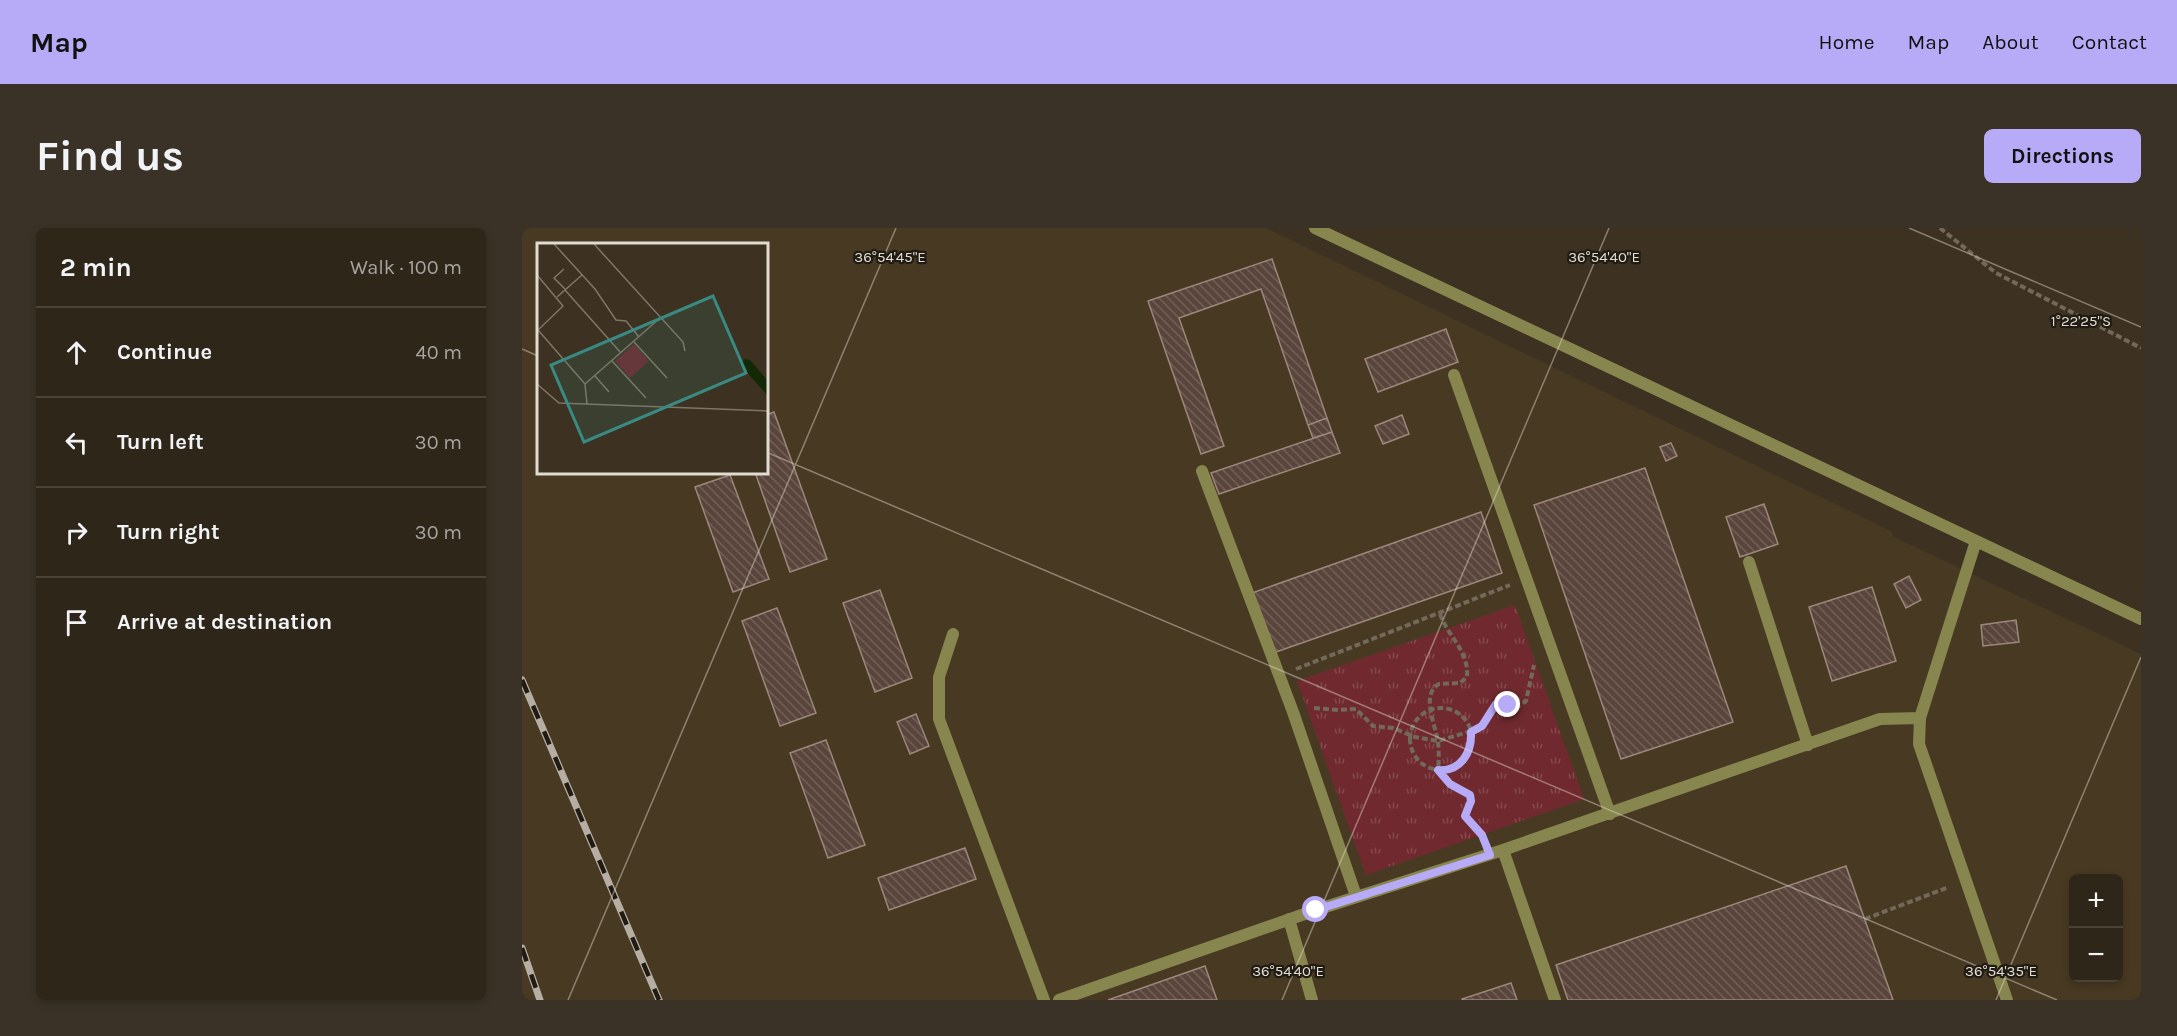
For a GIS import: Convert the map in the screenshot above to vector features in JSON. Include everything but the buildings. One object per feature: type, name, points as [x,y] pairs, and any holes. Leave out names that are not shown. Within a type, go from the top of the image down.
[{"type":"lane","points":[[1315,228],[2141,619]]},
{"type":"lane","points":[[1454,375],[1610,814]]},
{"type":"lane","points":[[1202,471],[1293,712],[1356,896]]},
{"type":"lane","points":[[1976,541],[1920,717],[1919,744],[2007,1000]]},
{"type":"lane","points":[[1749,562],[1808,745]]},
{"type":"lane","points":[[952,634],[939,677],[939,719],[1044,1000]]},
{"type":"lane","points":[[1059,1000],[1356,896],[1490,855],[1610,814],[1880,719],[1920,717]]},
{"type":"lane","points":[[1503,850],[1555,1000]]},
{"type":"lane","points":[[1289,919],[1312,1000]]},
{"type":"path","points":[[1940,228],[1996,273],[2141,348]]},
{"type":"path","points":[[1279,676],[1527,578]]},
{"type":"path","points":[[1440,614],[1445,629],[1457,640],[1467,661],[1467,677],[1460,683],[1443,683],[1434,687],[1430,709],[1438,741],[1438,770],[1450,784],[1470,795],[1471,801],[1465,816],[1482,835],[1490,855]]},
{"type":"path","points":[[1293,712],[1306,707],[1356,709],[1373,726],[1393,728],[1415,737],[1438,741],[1471,732],[1482,726],[1496,704],[1518,706],[1526,701],[1535,660],[1554,653]]},
{"type":"path","points":[[1430,709],[1450,709],[1459,714],[1471,732],[1469,753],[1453,768],[1438,770],[1422,764],[1414,756],[1410,746],[1410,734],[1419,716],[1430,709]]},
{"type":"path","points":[[1865,919],[1966,880]]},
{"type":"shaded area","points":[[522,228],[1266,228],[1891,531],[1894,537],[2141,654],[2141,1000],[522,1000]]},
{"type":"green space","points":[[1515,605],[1584,799],[1366,875],[1297,681]]},
{"type":"railway","points":[[522,680],[659,1000]]},
{"type":"railway","points":[[522,948],[540,1000]]},
{"type":"route","points":[[1316,910],[1490,855],[1482,835],[1465,816],[1471,801],[1470,795],[1450,784],[1438,770],[1453,768],[1462,762],[1469,753],[1472,743],[1471,732],[1482,726],[1496,704],[1508,705]]}]
